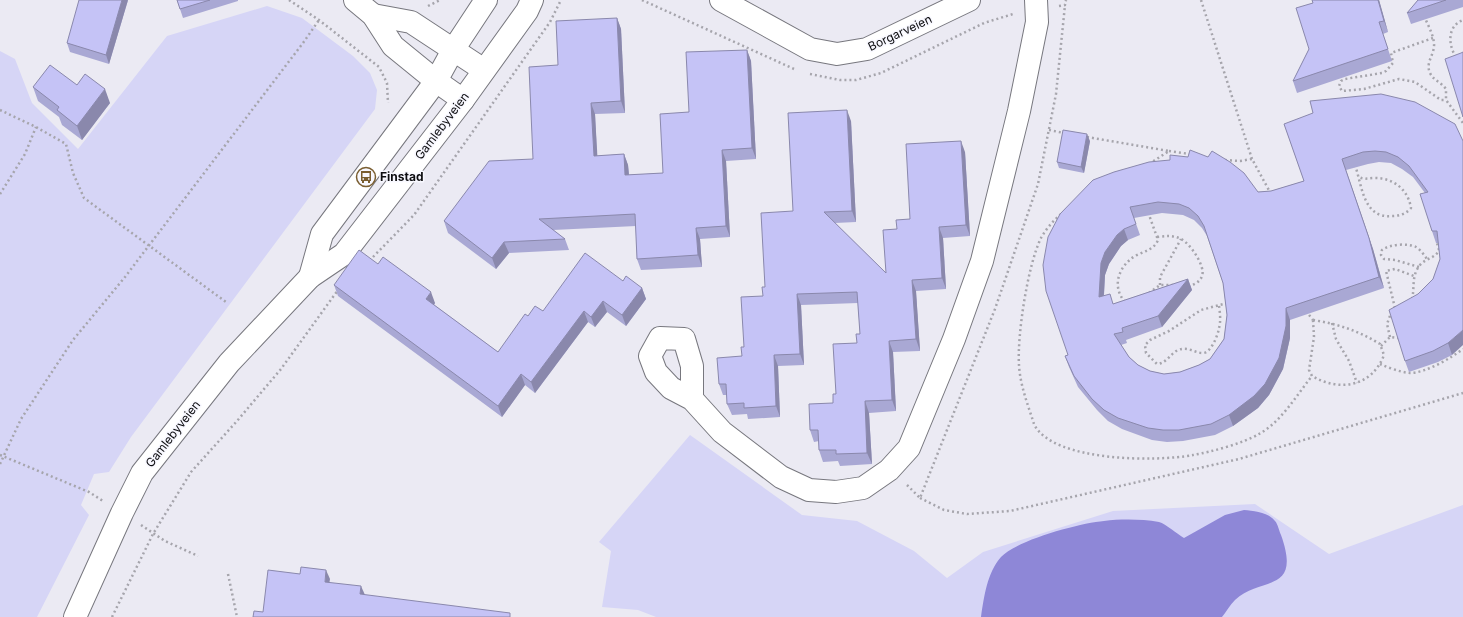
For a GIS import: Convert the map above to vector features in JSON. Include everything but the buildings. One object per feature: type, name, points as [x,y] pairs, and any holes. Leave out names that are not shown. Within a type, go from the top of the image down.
[{"type":"street","points":[[355,0],[373,15],[393,46],[436,81],[463,100]]},
{"type":"street","name":"Gamlebyveien","points":[[310,277],[322,234],[436,81],[453,50],[486,0]]},
{"type":"street","name":"Gamlebyveien","points":[[75,617],[122,513],[142,473],[229,363],[310,277],[344,254],[463,100],[527,11],[532,0]]},
{"type":"street","name":"Borgarveien","points":[[721,0],[743,5],[810,48],[837,54],[867,49],[969,0]]},
{"type":"street","points":[[692,399],[728,436],[781,477],[808,490],[836,492],[862,488],[889,470],[909,448],[954,339],[982,261],[1019,111],[1037,22],[1036,0]]},
{"type":"street","points":[[373,15],[411,22],[484,70]]},
{"type":"path","points":[[290,0],[319,20],[379,67],[387,83],[388,103]]},
{"type":"path","points":[[368,260],[379,252],[414,215],[550,22],[561,0]]},
{"type":"path","points":[[1201,0],[1252,159],[1272,196]]},
{"type":"path","points":[[1423,13],[1433,38],[1434,50],[1428,67],[1433,78],[1446,89],[1446,100],[1463,123]]},
{"type":"path","points":[[0,464],[1,456],[21,419],[73,340],[148,246],[319,20]]},
{"type":"path","points":[[1458,61],[1450,47],[1450,37],[1454,26],[1463,20]]},
{"type":"path","points":[[1433,38],[1391,53],[1393,63],[1386,71],[1345,79],[1341,81],[1339,86],[1342,91],[1355,90],[1399,79],[1415,82],[1441,100],[1446,100]]},
{"type":"path","points":[[1456,57],[1461,58]]},
{"type":"path","points":[[0,110],[36,127],[66,144],[74,173],[84,198],[226,302]]},
{"type":"path","points":[[0,194],[25,154],[36,127]]},
{"type":"path","points":[[1049,130],[1071,134]]},
{"type":"path","points":[[1086,137],[1197,155]]},
{"type":"path","points":[[1142,168],[1169,151]]},
{"type":"path","points":[[1222,159],[1240,161],[1252,159]]},
{"type":"path","points":[[1354,160],[1364,199],[1377,213],[1384,217],[1394,216],[1403,214],[1411,208],[1406,194],[1394,182],[1387,179],[1363,179],[1359,177]]},
{"type":"path","points":[[1129,304],[1120,296],[1117,289],[1117,279],[1133,257],[1156,245],[1157,237],[1147,208]]},
{"type":"path","points":[[1064,212],[1048,227],[1036,250],[1027,291],[1019,353],[1019,371],[1034,424],[1036,430],[1045,438],[1059,446],[1077,451],[1114,457],[1158,459],[1193,455],[1259,435],[1276,421],[1312,376]]},
{"type":"path","points":[[1157,237],[1167,236],[1181,239],[1189,245],[1203,272],[1199,281],[1185,286]]},
{"type":"path","points":[[1160,285],[1160,277],[1181,239]]},
{"type":"path","points":[[1411,302],[1414,276],[1418,267],[1427,259],[1438,253],[1440,250],[1437,243]]},
{"type":"path","points":[[1418,267],[1395,260],[1384,259],[1381,255],[1382,250],[1392,245],[1413,246],[1421,250],[1427,259]]},
{"type":"path","points":[[1390,337],[1387,324],[1395,308],[1386,272],[1388,270],[1395,269],[1414,276]]},
{"type":"path","points":[[1144,297],[1160,285],[1168,283],[1177,286]]},
{"type":"path","points":[[112,617],[153,534],[191,472],[281,369],[339,289]]},
{"type":"path","points":[[1219,306],[1219,328],[1210,349],[1207,352],[1203,353],[1185,348],[1179,350],[1162,363],[1158,364],[1146,353],[1144,345],[1150,340],[1169,331],[1201,310],[1219,306],[1233,300]]},
{"type":"path","points":[[1395,308],[1399,307]]},
{"type":"path","points":[[1304,309],[1313,320],[1314,337],[1309,370],[1312,376],[1329,384],[1348,386],[1357,383],[1371,374],[1380,364],[1384,355],[1381,346],[1368,337],[1332,323],[1313,320]]},
{"type":"path","points":[[1332,323],[1336,339],[1349,361],[1357,383]]},
{"type":"path","points":[[1390,337],[1398,338]]},
{"type":"path","points":[[1381,346],[1390,337]]},
{"type":"path","points":[[1380,364],[1391,369],[1411,373],[1444,362],[1463,348]]},
{"type":"path","points":[[920,498],[944,510],[967,514],[1010,511],[1240,459],[1463,393]]},
{"type":"path","points":[[1,456],[89,492]]},
{"type":"path","points":[[228,574],[237,617]]},
{"type":"shaded area","points":[[267,6],[302,18],[353,56],[370,73],[377,90],[375,109],[131,437],[109,472],[94,474],[81,505],[89,515],[37,617],[0,617],[0,51],[15,59],[32,103],[78,149],[167,36]]},
{"type":"shaded area","points":[[690,435],[802,515],[857,521],[914,551],[947,578],[983,552],[1113,511],[1255,504],[1329,554],[1463,505],[1463,617],[656,617],[638,610],[602,607],[611,551],[599,542]]},
{"type":"shaded area","points":[[1244,510],[1265,514],[1276,522],[1286,554],[1286,567],[1283,575],[1276,581],[1245,593],[1235,600],[1222,617],[981,617],[983,601],[992,570],[1001,557],[1020,544],[1050,533],[1093,522],[1124,520],[1159,522],[1184,538],[1225,515]]},
{"type":"place","name":"Finstad","points":[[366,177]]}]
